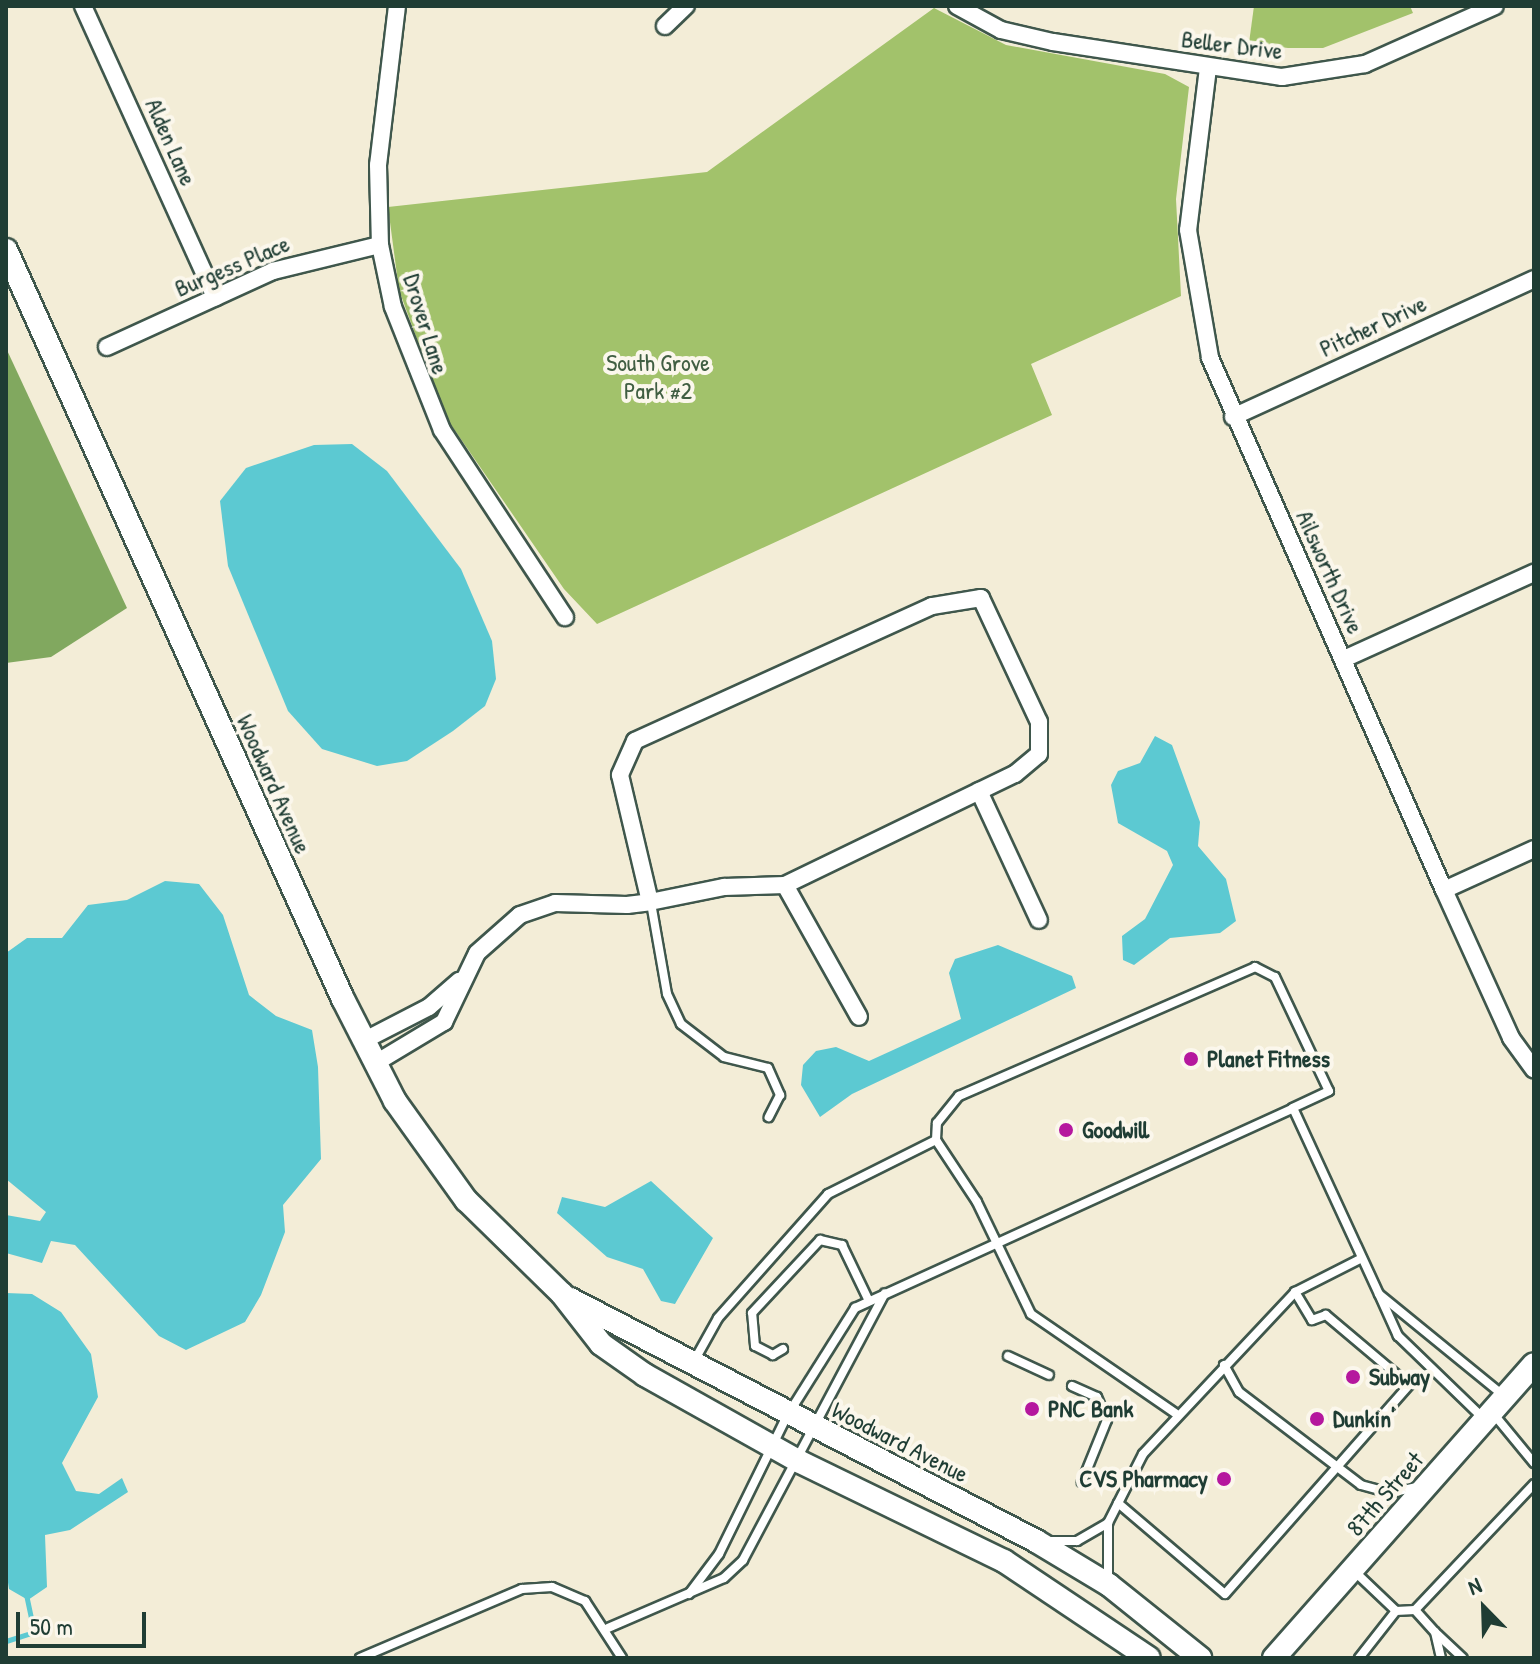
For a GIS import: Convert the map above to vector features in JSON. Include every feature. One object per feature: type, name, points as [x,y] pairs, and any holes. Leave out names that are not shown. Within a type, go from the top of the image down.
[{"type":"main road","name":"Woodward Avenue","points":[[6,250],[374,1064],[466,1200],[562,1294],[601,1344],[704,1412],[1004,1561],[1149,1658]]},
{"type":"main road","name":"Woodward Avenue","points":[[562,1294],[690,1367],[1036,1541],[1109,1585],[1200,1658]]},
{"type":"main road","name":"87th Street","points":[[1274,1658],[1534,1364]]},
{"type":"street","name":"Alden Lane","points":[[83,6],[215,297]]},
{"type":"street","name":"Drover Lane","points":[[397,6],[378,165],[380,245],[425,397],[565,617]]},
{"type":"street","points":[[665,26],[686,6]]},
{"type":"street","name":"Beller Drive","points":[[957,6],[1014,33],[1208,68],[1282,77],[1332,73],[1495,6]]},
{"type":"street","name":"Ailsworth Drive","points":[[1208,68],[1189,199],[1189,260],[1200,326],[1233,417],[1344,659],[1444,890],[1511,1038],[1534,1070]]},
{"type":"street","name":"Burgess Place","points":[[107,347],[300,262],[380,245]]},
{"type":"street","name":"Pitcher Drive","points":[[1233,417],[1534,279]]},
{"type":"street","points":[[1344,659],[1534,573]]},
{"type":"street","points":[[363,1041],[429,1007],[466,974],[503,926],[538,907],[650,902],[785,885],[979,791],[1039,754],[1039,722],[981,598],[932,606],[635,741],[620,775],[650,902]]},
{"type":"street","points":[[979,791],[1039,920]]},
{"type":"street","points":[[1444,890],[1534,849]]},
{"type":"street","points":[[785,885],[859,1017]]},
{"type":"street","points":[[374,1064],[444,1022],[466,974]]},
{"type":"lane","points":[[650,902],[667,994],[681,1024],[724,1057],[768,1068],[780,1095],[769,1117]]},
{"type":"lane","points":[[689,1594],[719,1554],[787,1416],[836,1330],[869,1301],[995,1240],[1329,1091],[1275,977],[1255,967],[959,1096],[937,1123],[936,1140],[995,1240],[1031,1314],[1175,1413]]},
{"type":"lane","points":[[1293,1108],[1398,1336],[1494,1409]]},
{"type":"lane","points":[[690,1367],[718,1318],[828,1194],[936,1140]]},
{"type":"lane","points":[[783,1349],[773,1355],[755,1346],[752,1313],[820,1240],[842,1245],[869,1301]]},
{"type":"lane","points":[[1109,1585],[1108,1523],[1175,1413],[1295,1292],[1360,1259]]},
{"type":"lane","points":[[608,1628],[689,1594],[743,1560],[885,1292]]},
{"type":"lane","points":[[1118,1503],[1225,1594],[1409,1385],[1326,1315],[1312,1320],[1295,1292]]},
{"type":"lane","points":[[1379,1294],[1494,1409],[1534,1463]]},
{"type":"lane","points":[[1008,1356],[1049,1375]]},
{"type":"lane","points":[[1224,1365],[1239,1392],[1361,1485],[1390,1493],[1428,1483]]},
{"type":"lane","points":[[1072,1386],[1097,1397],[1107,1420],[1082,1482]]},
{"type":"lane","points":[[1352,1570],[1396,1611],[1415,1610],[1534,1484]]},
{"type":"lane","points":[[1036,1541],[1077,1541],[1108,1523]]},
{"type":"lane","points":[[360,1658],[522,1589],[570,1592],[608,1628],[622,1658]]},
{"type":"lane","points":[[1415,1610],[1463,1658]]},
{"type":"lane","points":[[1359,1658],[1396,1611]]},
{"type":"lane","points":[[1435,1632],[1441,1658]]},
{"type":"green space","points":[[1254,6],[1410,6],[1413,13],[1323,48],[1288,48],[1249,43]]},
{"type":"green space","name":"South Grove Park #2","points":[[934,8],[1006,45],[1165,74],[1189,87],[1176,199],[1181,296],[1031,364],[1052,415],[597,624],[564,589],[445,416],[399,290],[388,207],[707,172]]},
{"type":"green space","points":[[6,348],[127,608],[51,657],[6,663]]},
{"type":"water","points":[[352,444],[387,471],[461,569],[492,641],[496,679],[485,706],[453,731],[407,761],[377,766],[322,749],[288,711],[228,566],[220,501],[246,468],[314,445]]},
{"type":"water","points":[[1155,736],[1172,745],[1200,822],[1198,846],[1226,879],[1236,921],[1220,933],[1170,938],[1134,965],[1123,960],[1122,936],[1145,919],[1173,865],[1167,851],[1118,823],[1111,785],[1118,771],[1140,763]]},
{"type":"water","points":[[165,881],[199,884],[223,915],[249,995],[276,1016],[312,1030],[318,1067],[321,1159],[283,1205],[285,1232],[261,1295],[245,1322],[186,1350],[159,1336],[75,1245],[51,1241],[42,1263],[6,1253],[6,1215],[40,1221],[46,1212],[6,1179],[6,953],[27,938],[62,938],[88,905],[127,900]]},
{"type":"water","points":[[998,945],[1072,976],[1076,988],[852,1094],[820,1117],[801,1085],[803,1065],[816,1051],[836,1047],[869,1061],[961,1019],[949,973],[955,959]]},
{"type":"water","points":[[651,1181],[713,1238],[675,1304],[661,1301],[643,1269],[607,1257],[557,1213],[562,1197],[605,1207]]},
{"type":"water","points":[[6,1293],[32,1294],[61,1312],[91,1354],[98,1397],[62,1463],[76,1491],[99,1494],[122,1478],[128,1492],[70,1530],[45,1535],[47,1587],[28,1600],[9,1589],[6,1570]]},
{"type":"waterway","points":[[6,1641],[34,1632],[26,1595]]},
{"type":"place","name":"Planet Fitness","points":[[1191,1059]]},
{"type":"place","name":"Goodwill","points":[[1066,1130]]},
{"type":"place","name":"Subway","points":[[1353,1377]]},
{"type":"place","name":"PNC Bank","points":[[1032,1409]]},
{"type":"place","name":"Dunkin'","points":[[1317,1419]]},
{"type":"place","name":"CVS Pharmacy","points":[[1224,1479]]}]
